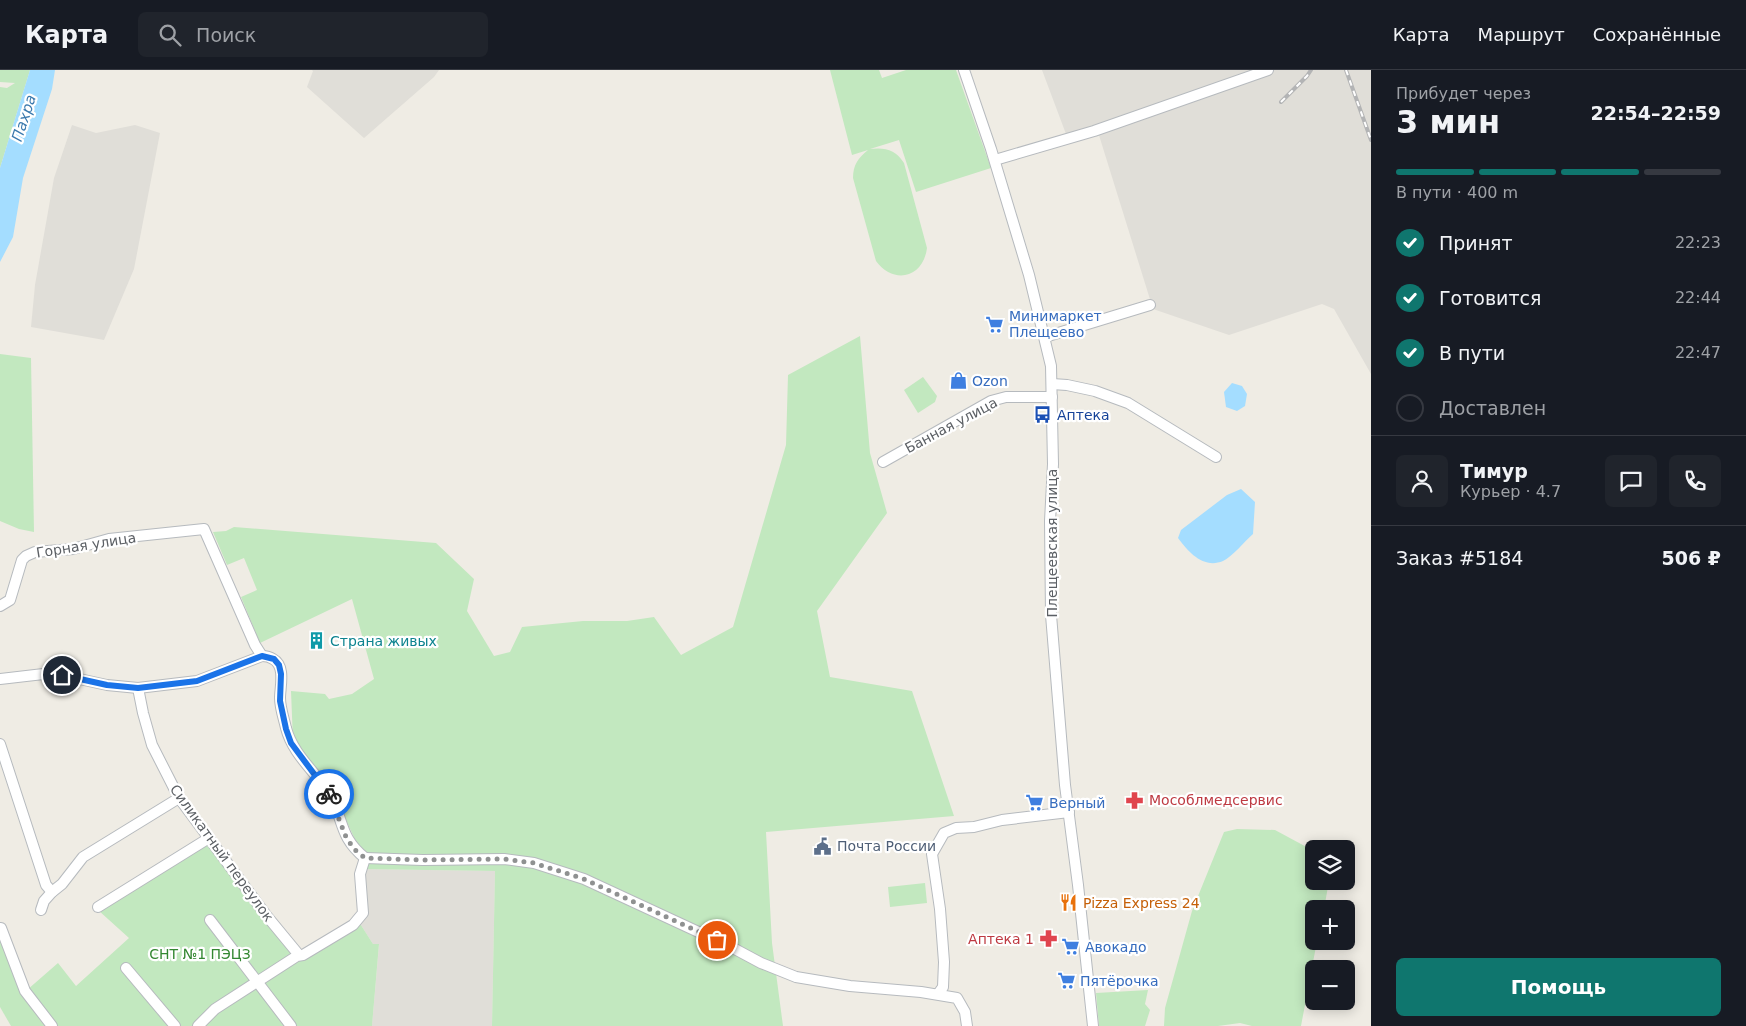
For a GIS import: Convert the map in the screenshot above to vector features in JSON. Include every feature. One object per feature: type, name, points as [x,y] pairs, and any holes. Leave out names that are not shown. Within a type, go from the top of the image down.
[{"type":"street","name":"Плещеевская улица","points":[[964,70],[995,160],[1029,274],[1051,366],[1051,607],[1056,686],[1093,1026]]},
{"type":"street","points":[[995,160],[1094,131],[1268,70]]},
{"type":"street","points":[[1044,337],[1150,305]]},
{"type":"street","points":[[1052,384],[1095,390],[1128,403],[1216,457]]},
{"type":"street","name":"Банная улица","points":[[883,462],[991,401],[1006,397],[1052,397]]},
{"type":"street","name":"Горная улица","points":[[0,606],[10,600],[22,560],[35,552],[73,549],[109,539],[204,529],[255,645],[262,656]]},
{"type":"street","points":[[0,679],[52,673],[107,685],[138,688],[197,681],[262,656],[274,659],[279,665],[281,674],[280,701],[291,743],[330,796],[346,837],[354,849],[365,858],[423,860],[497,859],[534,863],[584,879],[802,979],[850,986],[938,994],[957,998],[965,1012],[967,1026]]},
{"type":"street","name":"Силикатный переулок","points":[[138,688],[152,745],[180,798],[266,915],[299,955]]},
{"type":"street","points":[[0,744],[36,857],[46,885],[52,892]]},
{"type":"street","points":[[41,910],[44,901],[62,884],[82,857],[180,798]]},
{"type":"street","points":[[938,994],[943,987],[944,962],[940,909],[932,854],[944,833],[956,828],[974,827],[1002,820],[1069,812]]},
{"type":"street","points":[[98,907],[209,838]]},
{"type":"street","points":[[198,1026],[215,1010],[299,955],[303,955],[353,924],[363,913],[360,874],[365,858]]},
{"type":"street","points":[[210,920],[291,1026]]},
{"type":"street","points":[[1,928],[25,991],[52,1026]]},
{"type":"street","points":[[126,968],[174,1026]]},
{"type":"shaded area","points":[[312,70],[439,70],[434,77],[364,138],[307,87]]},
{"type":"shaded area","points":[[1042,70],[1371,70],[1371,374],[1334,309],[1322,304],[1229,335],[1153,309],[1098,132],[1069,142]]},
{"type":"shaded area","points":[[72,125],[96,133],[135,125],[160,133],[134,269],[104,340],[31,327],[35,285],[54,178]]},
{"type":"shaded area","points":[[359,869],[495,871],[492,1026],[372,1026],[379,945],[373,944],[359,922]]},
{"type":"green space","points":[[0,70],[30,70],[0,168],[0,87],[7,88],[15,83],[0,82]]},
{"type":"green space","points":[[830,70],[879,70],[882,78],[906,70],[956,70],[991,168],[916,192],[899,140],[870,149],[890,150],[904,163],[927,248],[920,266],[914,272],[907,275],[891,273],[883,269],[876,261],[853,178],[857,162],[868,150],[852,155]]},
{"type":"green space","points":[[860,336],[870,453],[887,513],[817,611],[830,677],[912,691],[954,816],[766,832],[772,943],[783,1026],[492,1026],[495,871],[359,869],[358,846],[339,805],[293,741],[291,691],[325,694],[329,699],[352,694],[374,679],[352,599],[260,643],[241,597],[257,590],[244,558],[227,565],[213,532],[226,531],[234,527],[436,543],[474,579],[467,611],[494,656],[510,652],[522,627],[583,621],[627,621],[654,617],[681,655],[733,627],[786,445],[788,375]]},
{"type":"green space","points":[[0,354],[31,358],[34,532],[19,529],[0,521]]},
{"type":"green space","points":[[923,377],[937,396],[935,402],[918,413],[904,390]]},
{"type":"green space","points":[[1237,829],[1275,830],[1305,846],[1305,890],[1327,890],[1326,900],[1305,900],[1305,950],[1315,950],[1313,960],[1305,960],[1305,1005],[1301,1026],[1252,1026],[1240,1023],[1218,1026],[1164,1026],[1165,1008],[1192,911],[1224,832]]},
{"type":"green space","name":"СНТ №1 ПЭЦЗ","points":[[205,843],[294,957],[359,922],[373,944],[379,944],[372,1026],[53,1026],[27,990],[58,963],[76,986],[129,938],[98,910]]},
{"type":"green space","points":[[925,883],[927,903],[890,907],[888,887]]},
{"type":"green space","points":[[0,934],[46,1026],[11,1026],[0,1007]]},
{"type":"green space","points":[[1148,990],[1145,1004],[1150,1010],[1145,1026],[1099,1026],[1096,993]]},
{"type":"water","name":"Пахра","points":[[30,70],[55,70],[52,89],[23,178],[13,237],[0,262],[0,168]]},
{"type":"water","points":[[1232,383],[1242,386],[1247,394],[1245,406],[1237,411],[1226,407],[1224,392]]},
{"type":"water","points":[[1241,489],[1255,502],[1253,534],[1227,559],[1216,563],[1203,561],[1192,554],[1178,538],[1181,530],[1227,495]]},
{"type":"railway","points":[[1281,102],[1311,70]]},
{"type":"railway","points":[[1346,70],[1371,140]]},
{"type":"way so far","points":[[329,794],[346,837],[354,849],[365,858],[423,860],[504,859],[534,863],[584,879],[717,940]]},
{"type":"place","name":"Минимаркет Плещеево","points":[[995,324]]},
{"type":"place","name":"Ozon","points":[[958,381]]},
{"type":"place","name":"Аптека","points":[[1043,415]]},
{"type":"place","name":"Страна живых","points":[[316,641]]},
{"type":"place","name":"Мособлмедсервис","points":[[1135,800]]},
{"type":"place","name":"Верный","points":[[1035,803]]},
{"type":"place","name":"Почта России","points":[[823,846]]},
{"type":"place","name":"Pizza Express 24","points":[[1069,903]]},
{"type":"place","name":"Аптека 1","points":[[1048,939]]},
{"type":"place","name":"Авокадо","points":[[1071,947]]},
{"type":"place","name":"Пятёрочка","points":[[1066,981]]},
{"type":"route","points":[[62,675],[107,685],[138,688],[197,681],[262,656],[274,659],[279,665],[281,674],[280,701],[291,743],[329,794]]}]
